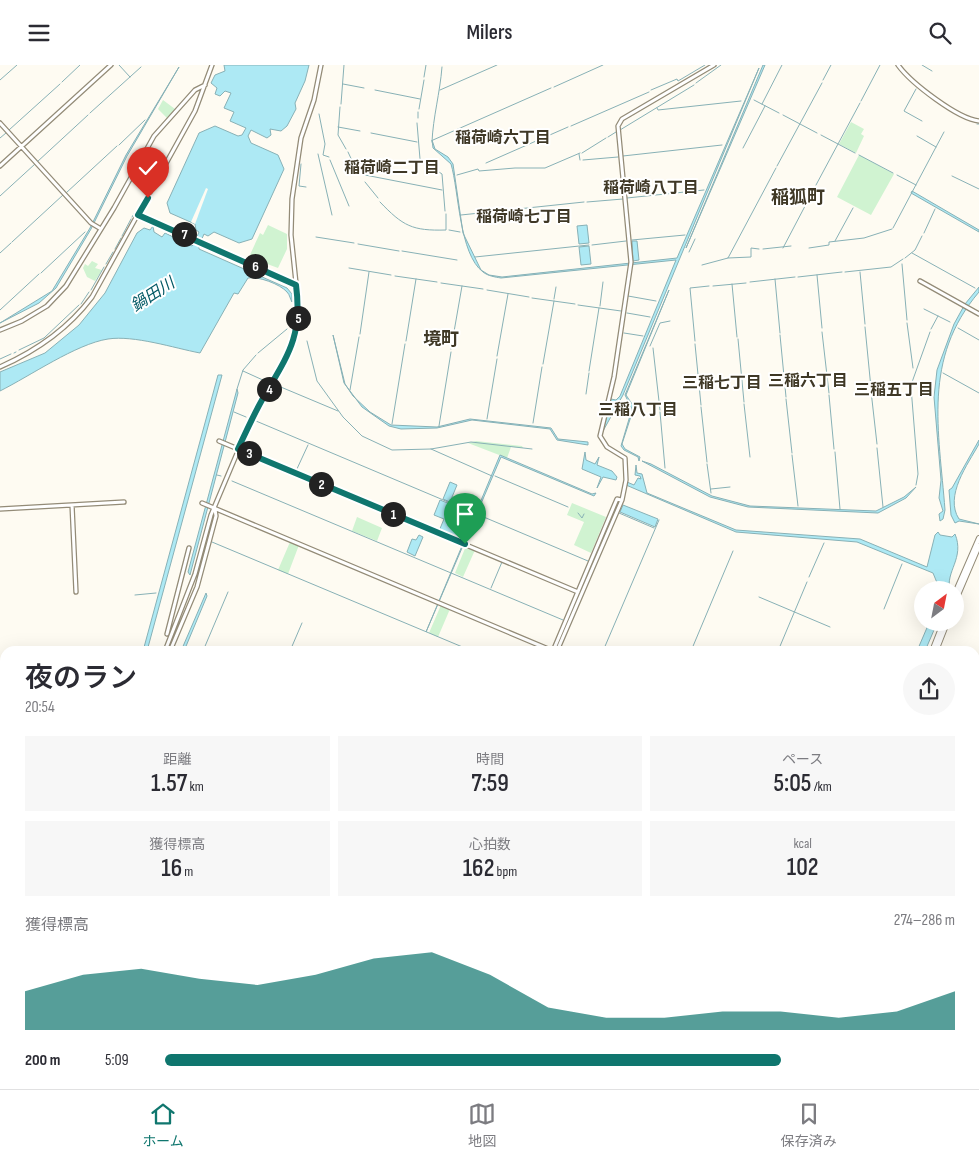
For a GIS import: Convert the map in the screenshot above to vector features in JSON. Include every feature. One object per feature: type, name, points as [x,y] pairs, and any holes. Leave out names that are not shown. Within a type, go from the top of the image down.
[{"type":"main road","points":[[960,581],[979,538]]},
{"type":"main road","points":[[964,581],[979,546]]},
{"type":"main road","points":[[934,646],[940,631]]},
{"type":"main road","points":[[938,646],[944,631]]},
{"type":"street","points":[[0,166],[111,65]]},
{"type":"street","points":[[0,367],[45,343],[83,309],[98,288],[195,111],[212,65]]},
{"type":"street","points":[[168,646],[195,574],[211,515],[238,449],[292,348],[298,320],[291,235],[292,199],[301,138],[314,100],[321,65]]},
{"type":"street","points":[[560,646],[622,500],[626,480],[625,458],[607,447],[601,440],[600,431],[614,377],[631,263],[618,123],[714,65]]},
{"type":"street","points":[[898,65],[908,76],[946,105],[966,118],[979,121]]},
{"type":"street","points":[[0,330],[22,321],[50,304],[66,286],[101,229],[154,135],[195,90],[206,85]]},
{"type":"street","points":[[0,123],[92,224],[101,229]]},
{"type":"street","points":[[138,215],[194,238],[296,285]]},
{"type":"street","points":[[920,281],[979,314]]},
{"type":"street","points":[[220,441],[578,592]]},
{"type":"street","points":[[555,646],[614,506],[618,499],[622,500]]},
{"type":"street","points":[[0,509],[124,502]]},
{"type":"street","points":[[205,504],[541,646]]},
{"type":"street","points":[[72,505],[76,592]]},
{"type":"street","points":[[172,646],[197,587],[216,516],[215,508]]},
{"type":"street","points":[[168,634],[190,548]]},
{"type":"green space","points":[[163,100],[175,109],[167,118],[158,109]]},
{"type":"green space","points":[[851,122],[864,129],[861,134],[864,136],[856,153],[839,144]]},
{"type":"green space","points":[[859,155],[894,174],[871,215],[837,197]]},
{"type":"green space","points":[[268,225],[287,234],[287,249],[278,268],[249,257],[260,233],[263,235]]},
{"type":"green space","points":[[92,261],[98,264],[95,268],[102,270],[95,281],[87,277],[83,268],[85,264],[88,266]]},
{"type":"green space","points":[[476,441],[522,446],[523,448],[511,447],[507,458],[468,443]]},
{"type":"green space","points":[[572,503],[606,517],[591,553],[574,545],[584,522],[567,515]]},
{"type":"green space","points":[[357,517],[382,528],[377,541],[352,531]]},
{"type":"green space","points":[[290,542],[299,545],[288,574],[278,570]]},
{"type":"green space","points":[[466,546],[475,550],[463,577],[455,573]]},
{"type":"green space","points":[[441,605],[450,609],[438,637],[429,633]]},
{"type":"water","points":[[224,65],[309,65],[305,81],[295,103],[296,109],[287,126],[281,131],[270,129],[271,135],[267,138],[251,130],[248,136],[251,143],[278,155],[284,169],[252,239],[239,243],[214,232],[208,236],[204,234],[201,241],[196,239],[199,232],[196,230],[195,224],[170,213],[167,203],[199,133],[215,126],[238,136],[242,135],[246,128],[230,121],[234,112],[224,108],[231,93],[225,91],[220,96],[215,94],[217,88],[211,83],[215,75],[225,71]]},
{"type":"water","points":[[763,65],[765,65],[686,248]]},
{"type":"water","points":[[179,67],[127,156],[91,229],[56,288],[39,303],[0,323],[52,291],[90,228],[126,155]]},
{"type":"water","points":[[759,68],[623,395],[603,431],[611,399],[616,400],[620,396],[676,260],[501,278],[489,275],[502,277],[677,258]]},
{"type":"water","points":[[432,140],[435,149],[448,157],[453,164],[462,226],[451,164],[433,148]]},
{"type":"water","points":[[912,191],[979,230],[979,232],[911,193]]},
{"type":"water","points":[[587,225],[589,243],[579,244],[577,226]]},
{"type":"water","name":"鍋田川","points":[[153,226],[154,232],[162,237],[165,233],[192,246],[195,243],[199,245],[199,249],[287,288],[292,294],[292,302],[288,293],[279,286],[263,279],[248,278],[238,294],[234,293],[200,353],[142,340],[108,339],[82,347],[0,391],[0,372],[45,353],[79,325],[105,293],[137,233],[144,228],[150,230]]},
{"type":"water","points":[[464,235],[481,270],[469,251]]},
{"type":"water","points":[[632,241],[637,241],[639,260],[633,261]]},
{"type":"water","points":[[589,246],[591,264],[581,265],[579,247]]},
{"type":"water","points":[[979,287],[979,292],[961,317],[949,343],[942,369],[938,396],[938,424],[945,510],[943,519],[940,521],[939,514],[943,511],[939,498],[941,480],[934,397],[937,370],[954,324],[965,304]]},
{"type":"water","points":[[669,290],[626,395],[634,407],[622,444],[625,449],[640,457],[639,461],[638,457],[624,450],[621,446],[632,409],[625,395]]},
{"type":"water","points":[[333,335],[345,384],[347,387],[344,383]]},
{"type":"water","points":[[218,375],[222,375],[148,646],[144,646]]},
{"type":"water","points":[[237,389],[238,393],[190,575],[188,572]]},
{"type":"water","points":[[356,398],[370,412],[391,425],[437,427],[470,419],[551,428],[558,439],[588,442],[588,445],[557,440],[550,429],[472,420],[437,428],[401,429],[389,426],[362,407]]},
{"type":"water","points":[[979,440],[979,444],[959,480],[954,500],[955,510],[959,519],[979,524],[959,521],[955,523],[951,515],[949,490],[952,488]]},
{"type":"water","points":[[585,452],[586,460],[595,464],[599,457],[597,465],[612,471],[617,477],[616,480],[603,477],[597,488],[601,477],[582,469]]},
{"type":"water","points":[[500,455],[592,494],[596,493],[594,496],[501,457],[426,632]]},
{"type":"water","points":[[642,461],[712,496],[750,506],[876,511],[904,497],[916,487],[906,498],[878,513],[748,507],[710,497]]},
{"type":"water","points":[[636,465],[637,473],[642,474],[647,493],[736,530],[860,539],[927,567],[935,535],[938,532],[940,535],[952,537],[955,534],[958,550],[949,581],[936,581],[933,573],[857,542],[736,532],[626,485],[627,482],[634,485],[638,478],[641,479],[640,476],[635,475]]},
{"type":"water","points":[[450,482],[457,485],[450,502],[443,499]]},
{"type":"water","points":[[440,500],[470,512],[459,539],[439,531],[444,519],[434,515]]},
{"type":"water","points":[[623,505],[658,519],[655,527],[620,512]]},
{"type":"water","points":[[419,535],[423,537],[415,556],[407,552],[412,539],[416,540]]},
{"type":"water","points":[[206,593],[207,596],[186,646],[183,646]]},
{"type":"water","points":[[926,631],[934,631],[927,646],[919,646]]},
{"type":"pier","points":[[206,188],[208,189],[195,224],[191,222]]},
{"type":"waterway","points":[[0,80],[17,65]]},
{"type":"waterway","points":[[62,82],[80,65]]},
{"type":"waterway","points":[[119,65],[130,77]]},
{"type":"waterway","points":[[341,104],[344,65]]},
{"type":"waterway","points":[[424,77],[426,65]]},
{"type":"waterway","points":[[440,90],[497,65]]},
{"type":"waterway","points":[[554,87],[603,65]]},
{"type":"waterway","points":[[651,90],[677,79],[678,81],[705,65]]},
{"type":"waterway","points":[[696,83],[721,65]]},
{"type":"waterway","points":[[762,104],[782,65]]},
{"type":"waterway","points":[[823,80],[831,65]]},
{"type":"waterway","points":[[861,101],[880,65]]},
{"type":"waterway","points":[[922,65],[932,71]]},
{"type":"waterway","points":[[90,113],[141,67]]},
{"type":"waterway","points":[[432,142],[442,67]]},
{"type":"waterway","points":[[419,109],[424,80]]},
{"type":"waterway","points":[[777,166],[822,83]]},
{"type":"waterway","points":[[9,130],[60,84]]},
{"type":"waterway","points":[[343,84],[364,88]]},
{"type":"waterway","points":[[620,130],[694,85]]},
{"type":"waterway","points":[[433,140],[551,88]]},
{"type":"waterway","points":[[916,89],[904,111],[922,121]]},
{"type":"waterway","points":[[375,90],[420,99]]},
{"type":"waterway","points":[[571,126],[649,92]]},
{"type":"waterway","points":[[754,100],[779,113]]},
{"type":"waterway","points":[[657,108],[658,110],[741,101]]},
{"type":"waterway","points":[[816,185],[860,103]]},
{"type":"waterway","points":[[743,148],[765,106]]},
{"type":"waterway","points":[[340,107],[338,135],[346,149]]},
{"type":"waterway","points":[[418,112],[418,118]]},
{"type":"waterway","points":[[319,114],[325,144],[323,155],[329,157]]},
{"type":"waterway","points":[[37,162],[88,115]]},
{"type":"waterway","points":[[783,115],[817,133]]},
{"type":"waterway","points":[[119,145],[145,120]]},
{"type":"waterway","points":[[417,123],[420,159],[428,164]]},
{"type":"waterway","points":[[338,127],[360,131]]},
{"type":"waterway","points":[[486,163],[568,127]]},
{"type":"waterway","points":[[608,137],[616,132]]},
{"type":"waterway","points":[[893,228],[944,132]]},
{"type":"waterway","points":[[0,138],[6,133]]},
{"type":"waterway","points":[[371,133],[417,142]]},
{"type":"waterway","points":[[821,135],[855,153]]},
{"type":"waterway","points":[[917,136],[936,147]]},
{"type":"waterway","points":[[582,153],[606,138]]},
{"type":"waterway","points":[[623,156],[722,145]]},
{"type":"waterway","points":[[66,193],[117,146]]},
{"type":"waterway","points":[[348,152],[355,167]]},
{"type":"waterway","points":[[457,175],[478,169],[479,171],[545,168],[580,153]]},
{"type":"waterway","points":[[318,154],[332,215]]},
{"type":"waterway","points":[[579,154],[580,160]]},
{"type":"waterway","points":[[859,155],[893,173]]},
{"type":"waterway","points":[[583,160],[618,157]]},
{"type":"waterway","points":[[330,160],[349,206]]},
{"type":"waterway","points":[[0,196],[35,164]]},
{"type":"waterway","points":[[301,164],[299,186],[306,187]]},
{"type":"waterway","points":[[433,168],[442,174],[445,211]]},
{"type":"waterway","points":[[702,265],[728,258],[776,168]]},
{"type":"waterway","points":[[365,175],[442,190]]},
{"type":"waterway","points":[[897,175],[916,185]]},
{"type":"waterway","points":[[952,176],[979,189]]},
{"type":"waterway","points":[[365,182],[378,198]]},
{"type":"waterway","points":[[783,248],[814,189]]},
{"type":"waterway","points":[[627,198],[704,190]]},
{"type":"waterway","points":[[12,242],[63,195]]},
{"type":"waterway","points":[[587,202],[623,199]]},
{"type":"waterway","points":[[380,202],[395,217],[416,228],[446,230],[446,214]]},
{"type":"waterway","points":[[461,215],[584,202]]},
{"type":"waterway","points":[[835,241],[853,208]]},
{"type":"waterway","points":[[132,217],[137,209]]},
{"type":"waterway","points":[[924,233],[935,209]]},
{"type":"waterway","points":[[122,236],[131,219]]},
{"type":"waterway","points":[[809,248],[829,245],[829,242],[864,238],[892,229]]},
{"type":"waterway","points":[[449,230],[460,232]]},
{"type":"waterway","points":[[41,273],[85,232]]},
{"type":"waterway","points":[[632,240],[685,235]]},
{"type":"waterway","points":[[905,258],[915,250],[922,236]]},
{"type":"waterway","points":[[316,237],[354,243]]},
{"type":"waterway","points":[[115,249],[121,238]]},
{"type":"waterway","points":[[689,252],[695,239]]},
{"type":"waterway","points":[[592,245],[626,241]]},
{"type":"waterway","points":[[0,253],[11,243]]},
{"type":"waterway","points":[[358,244],[399,251]]},
{"type":"waterway","points":[[475,257],[589,245]]},
{"type":"waterway","points":[[763,249],[791,246]]},
{"type":"waterway","points":[[728,258],[751,257],[751,248],[759,249]]},
{"type":"waterway","points":[[402,251],[457,260]]},
{"type":"waterway","points":[[106,264],[113,252]]},
{"type":"waterway","points":[[912,253],[975,288]]},
{"type":"waterway","points":[[845,272],[891,267],[903,259]]},
{"type":"waterway","points":[[902,264],[907,320]]},
{"type":"waterway","points":[[91,290],[104,267]]},
{"type":"waterway","points":[[349,268],[391,275]]},
{"type":"waterway","points":[[360,334],[369,272]]},
{"type":"waterway","points":[[798,277],[842,272]]},
{"type":"waterway","points":[[860,272],[865,324]]},
{"type":"waterway","points":[[0,310],[39,274]]},
{"type":"waterway","points":[[817,275],[822,328]]},
{"type":"waterway","points":[[395,276],[437,282]]},
{"type":"waterway","points":[[750,282],[795,277]]},
{"type":"waterway","points":[[406,341],[416,279]]},
{"type":"waterway","points":[[775,279],[780,333]]},
{"type":"waterway","points":[[600,306],[603,282]]},
{"type":"waterway","points":[[441,283],[483,289]]},
{"type":"waterway","points":[[713,286],[746,283]]},
{"type":"waterway","points":[[732,284],[737,337]]},
{"type":"waterway","points":[[451,349],[462,286]]},
{"type":"waterway","points":[[695,341],[690,288],[709,286]]},
{"type":"waterway","points":[[554,299],[556,287]]},
{"type":"waterway","points":[[487,290],[529,297]]},
{"type":"waterway","points":[[81,304],[89,292]]},
{"type":"waterway","points":[[497,356],[508,294]]},
{"type":"waterway","points":[[628,296],[656,301]]},
{"type":"waterway","points":[[532,298],[575,304]]},
{"type":"waterway","points":[[543,364],[554,301]]},
{"type":"waterway","points":[[19,350],[44,338],[79,305]]},
{"type":"waterway","points":[[578,305],[621,311]]},
{"type":"waterway","points":[[589,371],[599,308]]},
{"type":"waterway","points":[[924,309],[950,322]]},
{"type":"waterway","points":[[627,313],[650,317]]},
{"type":"waterway","points":[[931,329],[938,316]]},
{"type":"waterway","points":[[650,346],[660,323],[670,321]]},
{"type":"waterway","points":[[907,323],[913,368]]},
{"type":"waterway","points":[[865,327],[871,388]]},
{"type":"waterway","points":[[958,328],[979,340]]},
{"type":"waterway","points":[[258,353],[287,329]]},
{"type":"waterway","points":[[822,332],[829,393]]},
{"type":"waterway","points":[[911,385],[930,332]]},
{"type":"waterway","points":[[624,333],[643,336]]},
{"type":"waterway","points":[[780,335],[786,397]]},
{"type":"waterway","points":[[350,390],[359,337]]},
{"type":"waterway","points":[[738,339],[744,402]]},
{"type":"waterway","points":[[307,341],[317,381],[343,417],[362,436],[392,450],[431,449],[471,442],[532,449]]},
{"type":"waterway","points":[[392,424],[405,344]]},
{"type":"waterway","points":[[695,344],[701,405]]},
{"type":"waterway","points":[[653,348],[660,410]]},
{"type":"waterway","points":[[439,426],[451,352]]},
{"type":"waterway","points":[[0,359],[11,354]]},
{"type":"waterway","points":[[237,389],[243,370],[256,355]]},
{"type":"waterway","points":[[487,419],[497,359]]},
{"type":"waterway","points":[[533,423],[542,367]]},
{"type":"waterway","points":[[243,371],[265,381]]},
{"type":"waterway","points":[[586,394],[589,373]]},
{"type":"waterway","points":[[943,373],[979,393]]},
{"type":"waterway","points":[[276,385],[338,411]]},
{"type":"waterway","points":[[911,387],[918,474],[916,485]]},
{"type":"waterway","points":[[871,391],[877,444]]},
{"type":"waterway","points":[[829,395],[834,449]]},
{"type":"waterway","points":[[786,399],[792,453]]},
{"type":"waterway","points":[[744,404],[750,457]]},
{"type":"waterway","points":[[701,407],[707,462]]},
{"type":"waterway","points":[[234,412],[246,417]]},
{"type":"waterway","points":[[660,412],[665,468]]},
{"type":"waterway","points":[[256,421],[588,561]]},
{"type":"waterway","points":[[296,471],[308,445]]},
{"type":"waterway","points":[[877,448],[883,507]]},
{"type":"waterway","points":[[431,449],[492,476]]},
{"type":"waterway","points":[[835,452],[840,509]]},
{"type":"waterway","points":[[792,455],[798,506]]},
{"type":"waterway","points":[[707,464],[711,493]]},
{"type":"waterway","points":[[217,475],[221,476]]},
{"type":"waterway","points":[[495,476],[568,507]]},
{"type":"waterway","points":[[232,481],[563,620]]},
{"type":"waterway","points":[[711,489],[730,487]]},
{"type":"waterway","points":[[578,513],[582,518],[584,514]]},
{"type":"waterway","points":[[619,513],[654,528]]},
{"type":"waterway","points":[[605,646],[659,520]]},
{"type":"waterway","points":[[212,542],[460,646]]},
{"type":"waterway","points":[[809,577],[824,543]]},
{"type":"waterway","points":[[693,646],[733,551]]},
{"type":"waterway","points":[[491,588],[502,562]]},
{"type":"waterway","points":[[884,609],[902,564]]},
{"type":"waterway","points":[[780,646],[807,582]]},
{"type":"waterway","points":[[205,646],[228,592]]},
{"type":"waterway","points":[[135,595],[156,593]]},
{"type":"waterway","points":[[759,597],[830,627]]},
{"type":"waterway","points":[[292,646],[302,623]]},
{"type":"district","name":"稲荷崎六丁目","points":[[503,138]]},
{"type":"district","name":"稲荷崎二丁目","points":[[392,168]]},
{"type":"district","name":"稲荷崎八丁目","points":[[651,188]]},
{"type":"district","name":"稲狐町","points":[[798,197]]},
{"type":"district","name":"稲荷崎七丁目","points":[[524,217]]},
{"type":"district","name":"境町","points":[[441,339]]},
{"type":"district","name":"三稲六丁目","points":[[808,381]]},
{"type":"district","name":"三稲七丁目","points":[[722,383]]},
{"type":"district","name":"三稲五丁目","points":[[894,390]]},
{"type":"district","name":"三稲八丁目","points":[[638,410]]},
{"type":"route","points":[[148,198],[138,215],[194,238],[296,285],[298,320],[292,348],[238,449],[465,544]]}]
